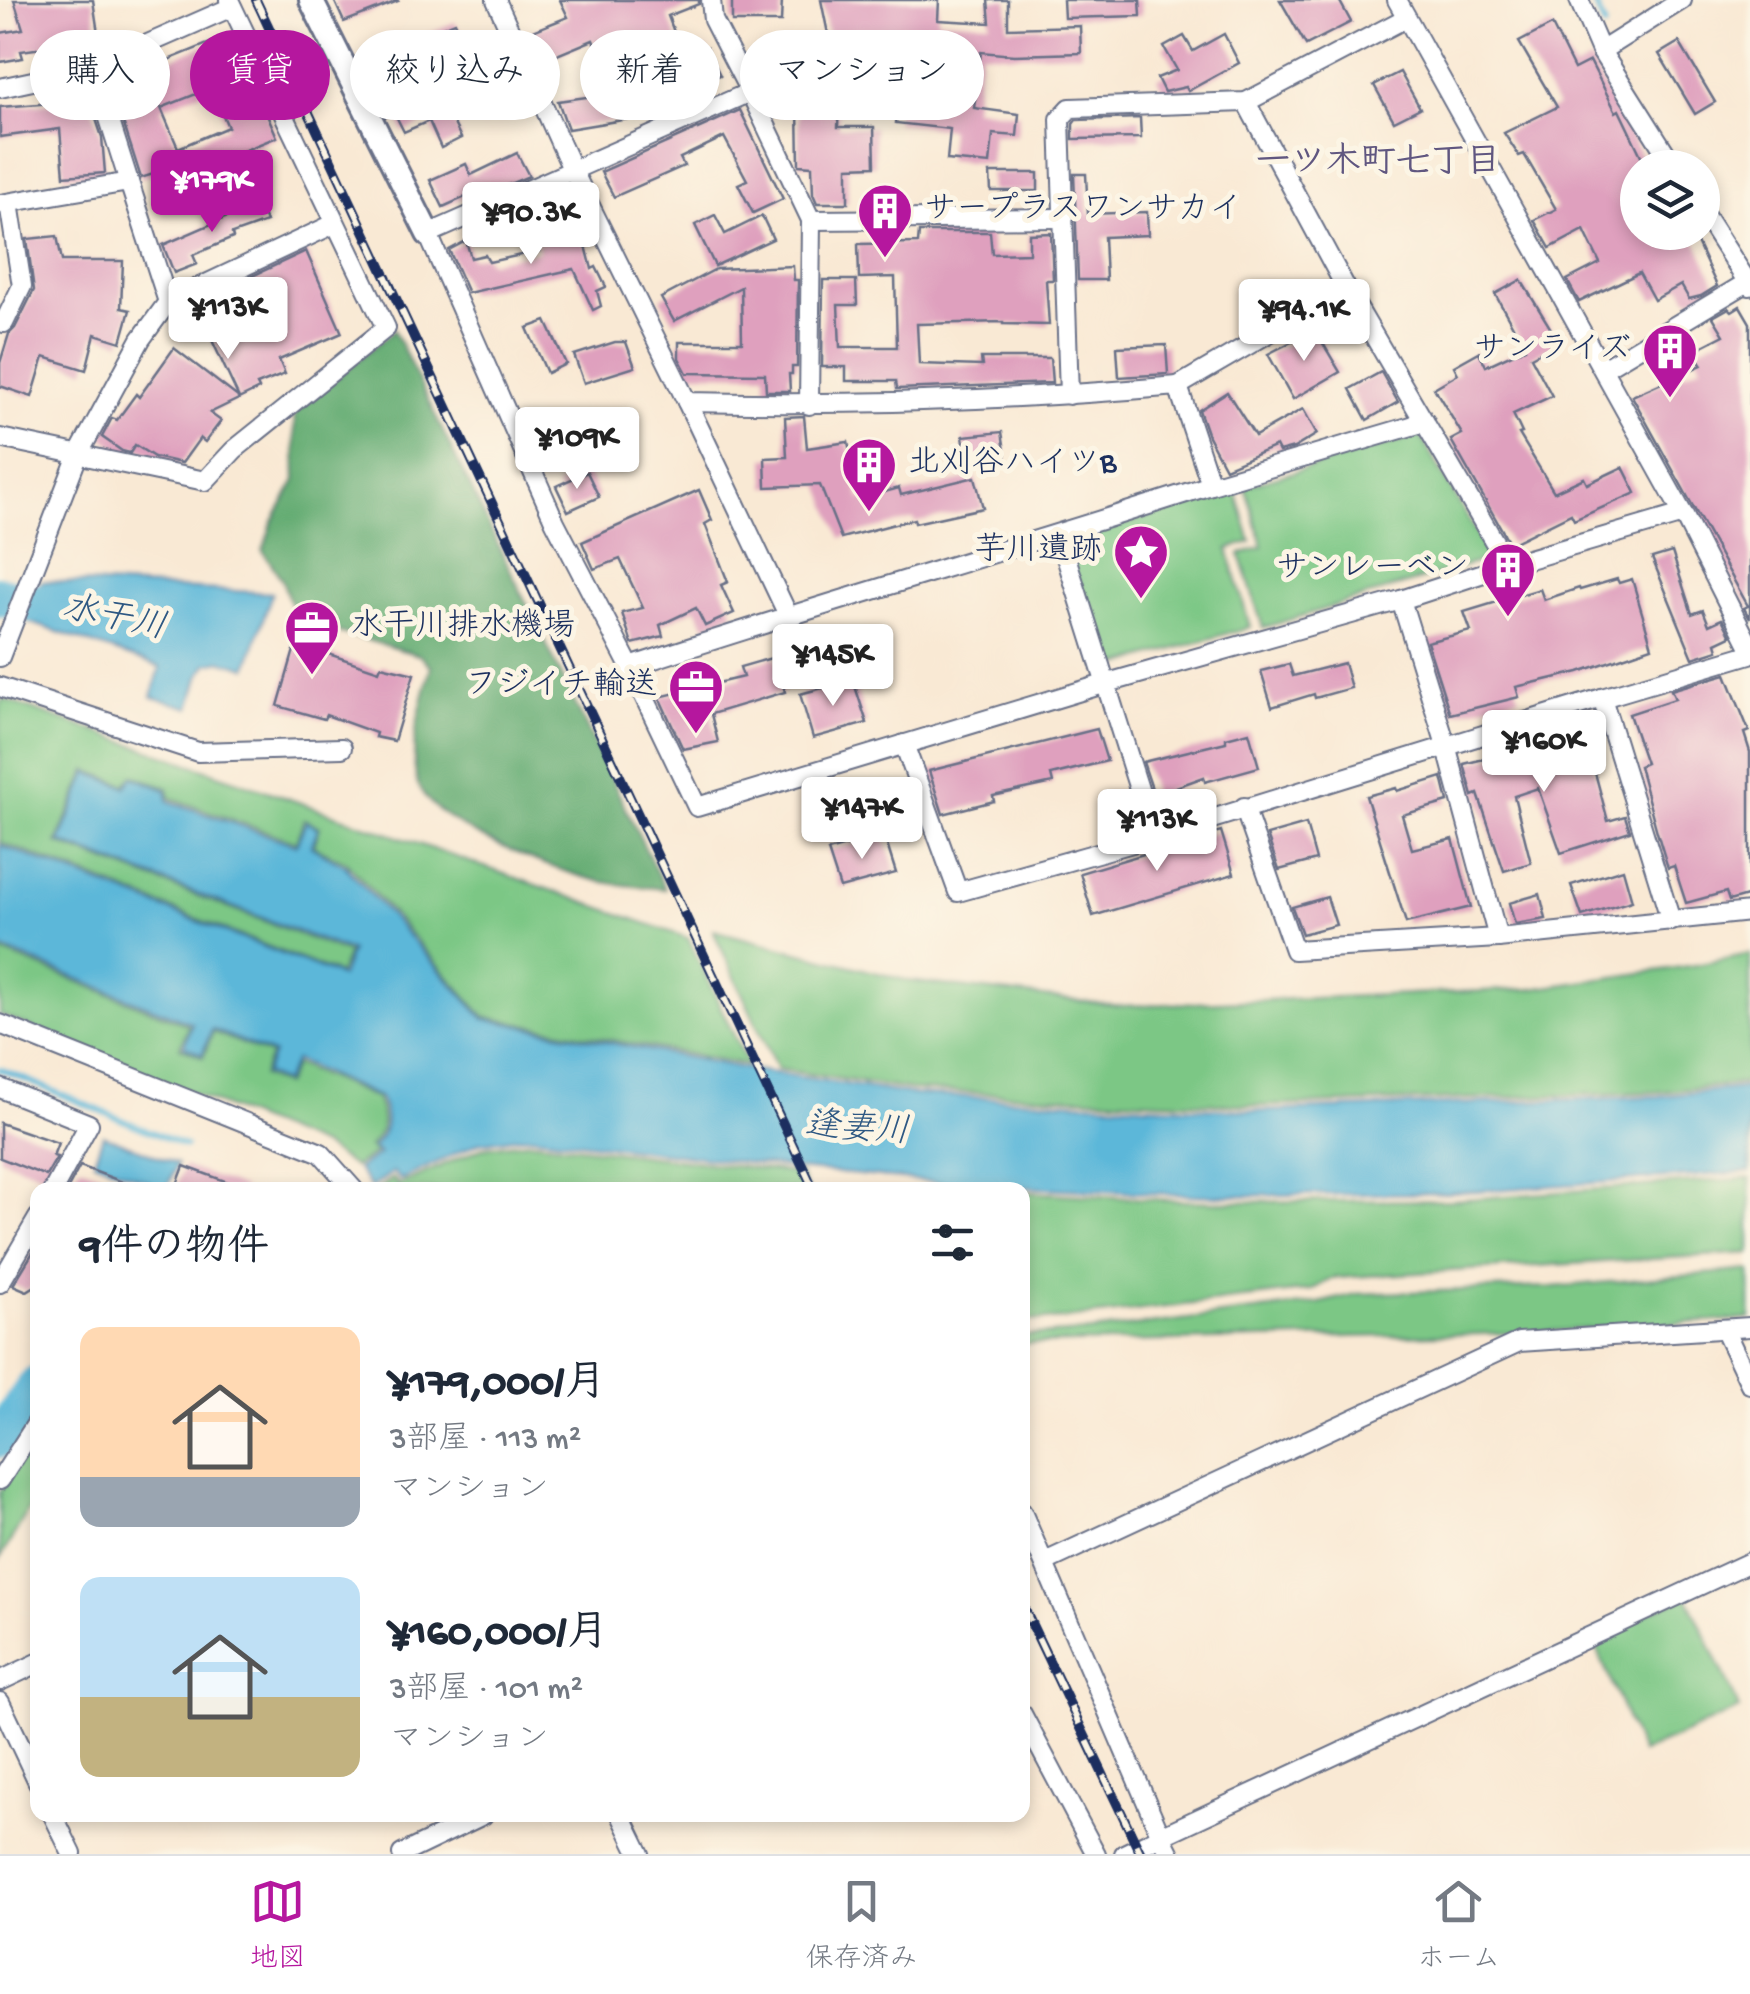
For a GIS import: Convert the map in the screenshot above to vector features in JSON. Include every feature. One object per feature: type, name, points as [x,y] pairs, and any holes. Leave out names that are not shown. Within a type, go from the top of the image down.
[{"type":"street","points":[[311,0],[428,234],[555,522],[697,807],[1683,514]]},
{"type":"street","points":[[496,0],[572,169],[788,615]]},
{"type":"street","points":[[711,0],[713,20],[740,73]]},
{"type":"street","points":[[904,744],[958,892],[1154,837],[1750,650],[1683,514],[1397,0]]},
{"type":"street","points":[[1578,0],[1600,51],[1663,150]]},
{"type":"street","points":[[1600,51],[1682,0]]},
{"type":"street","points":[[0,438],[205,480],[234,450],[386,328],[230,3],[170,31]]},
{"type":"street","points":[[1069,396],[1060,119],[1070,108],[1246,102],[1406,18]]},
{"type":"street","points":[[0,88],[30,82]]},
{"type":"street","points":[[428,234],[740,96]]},
{"type":"street","points":[[1246,102],[1346,288],[1508,565]]},
{"type":"street","points":[[109,120],[168,302]]},
{"type":"street","points":[[763,120],[811,220],[809,405]]},
{"type":"street","points":[[0,322],[4,324],[22,286],[5,204],[128,182]]},
{"type":"street","points":[[811,220],[1063,218]]},
{"type":"street","points":[[3,648],[78,455],[141,340],[168,302],[334,224]]},
{"type":"street","points":[[1603,369],[1749,284],[1720,239]]},
{"type":"street","points":[[687,402],[809,405],[1069,396],[1178,386],[1346,288]]},
{"type":"street","points":[[1178,386],[1212,485]]},
{"type":"street","points":[[630,667],[788,615],[1425,422]]},
{"type":"street","points":[[1059,534],[1154,837]]},
{"type":"street","points":[[1401,600],[1446,745],[1498,938]]},
{"type":"street","points":[[0,688],[198,752],[342,748]]},
{"type":"street","points":[[1602,698],[1671,922]]},
{"type":"street","points":[[1244,807],[1294,950],[1498,938],[1750,912]]},
{"type":"street","points":[[0,1024],[321,1153],[348,1182]]},
{"type":"street","points":[[0,1088],[89,1124],[57,1182]]},
{"type":"street","points":[[0,1283],[30,1232]]},
{"type":"street","points":[[1045,1562],[1519,1342],[1750,1326]]},
{"type":"street","points":[[1724,1329],[1750,1384]]},
{"type":"street","points":[[0,1480],[30,1433]]},
{"type":"street","points":[[1030,1529],[1170,1854]]},
{"type":"street","points":[[1124,1854],[1750,1562]]},
{"type":"street","points":[[0,1680],[30,1667]]},
{"type":"street","points":[[0,1702],[30,1765]]},
{"type":"street","points":[[1030,1729],[1096,1854]]},
{"type":"street","points":[[56,1822],[72,1854]]},
{"type":"street","points":[[402,1854],[469,1822]]},
{"type":"street","points":[[624,1822],[640,1854]]},
{"type":"green space","points":[[394,330],[665,889],[576,875],[494,843],[443,814],[426,797],[415,767],[417,723],[431,666],[419,655],[296,620],[282,580],[263,551],[272,523],[296,480],[294,413]]},
{"type":"green space","points":[[1420,435],[1491,558],[1263,628],[1240,554],[1263,547],[1245,486]]},
{"type":"green space","points":[[1236,490],[1251,542],[1228,549],[1250,627],[1102,670],[1061,542]]},
{"type":"green space","points":[[3,699],[688,938],[748,1065],[485,1017],[347,863],[314,846],[320,827],[304,819],[296,842],[170,798],[168,788],[133,775],[126,785],[87,770],[57,843],[348,953],[339,974],[0,842]]},
{"type":"green space","points":[[713,930],[909,981],[1122,1006],[1532,989],[1750,954],[1750,1083],[1659,1092],[1265,1106],[910,1090],[777,1069]]},
{"type":"green space","points":[[0,951],[189,1025],[180,1047],[203,1057],[213,1032],[270,1055],[262,1076],[285,1085],[295,1064],[376,1098],[382,1118],[381,1129],[369,1147],[375,1153],[354,1167],[324,1147],[0,1015]]},
{"type":"green space","points":[[530,1141],[800,1174],[804,1182],[405,1182],[481,1148]]},
{"type":"green space","points":[[1750,1178],[1750,1253],[1333,1278],[1311,1290],[1030,1321],[1030,1192],[1211,1202],[1451,1200]]},
{"type":"green space","points":[[1750,1270],[1750,1319],[1520,1333],[1030,1344],[1030,1336],[1319,1303],[1356,1294],[1552,1287]]},
{"type":"green space","points":[[30,1443],[30,1507],[0,1559],[0,1492]]},
{"type":"green space","points":[[1687,1596],[1740,1709],[1641,1753],[1592,1637]]},
{"type":"water","points":[[42,581],[272,593],[247,668],[222,661],[207,664],[190,708],[152,697],[160,667],[26,621]]},
{"type":"water","name":"逢妻川","points":[[88,773],[126,787],[133,777],[166,790],[168,801],[296,845],[306,822],[318,828],[311,847],[344,865],[484,1019],[749,1069],[909,1094],[1264,1111],[1659,1096],[1750,1087],[1750,1172],[1450,1193],[1211,1196],[1030,1188],[1030,1182],[933,1182],[529,1136],[478,1143],[400,1180],[393,1172],[379,1182],[367,1182],[357,1169],[379,1154],[373,1147],[386,1123],[379,1097],[295,1060],[284,1082],[265,1074],[273,1054],[212,1029],[202,1054],[184,1046],[192,1023],[0,948],[0,845],[341,977],[351,951],[60,842]]},
{"type":"water","points":[[103,1135],[177,1164],[169,1182],[150,1182],[94,1161]]},
{"type":"building","points":[[14,0],[93,0],[98,30],[30,30],[30,50],[21,51],[23,58],[0,62],[0,33],[23,29]]},
{"type":"building","points":[[334,0],[397,0],[398,1],[344,22]]},
{"type":"building","points":[[560,0],[699,0],[699,4],[668,16],[673,30],[580,30],[580,45],[560,54],[560,30],[535,30],[568,17]]},
{"type":"building","points":[[732,0],[782,0],[781,22],[732,22]]},
{"type":"building","points":[[821,0],[939,0],[938,20],[990,23],[988,0],[1008,0],[1008,28],[1080,26],[1081,53],[984,52],[984,30],[827,30]]},
{"type":"building","points":[[1063,0],[1140,0],[1141,16],[1064,18]]},
{"type":"building","points":[[1280,0],[1339,0],[1351,22],[1306,45]]},
{"type":"building","points":[[455,22],[459,30],[435,30]]},
{"type":"building","points":[[1552,25],[1574,69],[1590,61],[1616,112],[1619,110],[1638,150],[1620,150],[1620,250],[1700,250],[1717,286],[1689,299],[1681,285],[1654,300],[1639,273],[1579,302],[1567,280],[1600,263],[1584,230],[1550,248],[1534,220],[1556,209],[1524,154],[1519,156],[1504,133],[1557,107],[1519,42]]},
{"type":"building","points":[[1224,34],[1239,63],[1188,91],[1186,87],[1164,92],[1157,78],[1177,70],[1164,47],[1184,36],[1193,51]]},
{"type":"building","points":[[1679,42],[1715,102],[1695,114],[1659,54]]},
{"type":"building","points":[[190,51],[190,96],[170,104],[170,59]]},
{"type":"building","points":[[1400,72],[1420,108],[1394,121],[1374,85]]},
{"type":"building","points":[[580,98],[580,120],[623,120],[568,129],[560,101]]},
{"type":"building","points":[[30,105],[30,120],[96,120],[105,173],[64,176],[60,129],[0,137],[0,107]]},
{"type":"building","points":[[984,109],[1019,114],[1017,136],[993,134],[990,164],[947,160],[950,129],[896,123],[984,120]]},
{"type":"building","points":[[740,110],[740,120],[745,120],[783,199],[753,213],[738,184],[747,180],[724,137],[680,158],[684,166],[614,197],[601,172]]},
{"type":"building","points":[[1140,118],[1141,138],[1073,139],[1076,120]]},
{"type":"building","points":[[122,120],[166,120],[178,148],[228,127],[225,120],[270,120],[277,137],[204,167],[201,159],[141,178]]},
{"type":"building","points":[[398,120],[452,120],[461,138],[441,148],[429,121],[404,132]]},
{"type":"building","points":[[798,120],[838,120],[838,127],[874,127],[875,166],[848,167],[848,203],[817,203],[812,166],[799,165]]},
{"type":"building","points":[[517,153],[529,176],[488,193],[485,188],[443,207],[430,180],[466,164],[471,175]]},
{"type":"building","points":[[990,173],[1038,173],[1038,191],[991,191]]},
{"type":"building","points":[[1074,174],[1086,174],[1088,214],[1147,212],[1148,235],[1104,237],[1106,280],[1078,280]]},
{"type":"building","points":[[560,189],[566,205],[525,221],[518,208]]},
{"type":"building","points":[[257,200],[266,222],[232,234],[233,238],[193,255],[197,264],[174,273],[163,245],[230,216],[227,210]]},
{"type":"building","points":[[715,215],[725,234],[762,216],[773,239],[715,266],[695,225]]},
{"type":"building","points":[[919,232],[990,232],[992,254],[1029,253],[1029,234],[1051,233],[1053,280],[1046,280],[1049,325],[917,324],[919,364],[982,366],[981,358],[1050,358],[1052,383],[897,389],[896,381],[846,381],[846,367],[822,367],[823,280],[856,280],[857,305],[838,305],[840,347],[897,347],[895,277],[859,278],[858,244],[918,243]]},
{"type":"building","points":[[583,234],[592,269],[596,267],[606,287],[597,291],[601,306],[593,310],[574,269],[468,293],[449,250],[466,241],[471,258],[485,255],[489,262],[539,251],[536,244]]},
{"type":"building","points":[[57,236],[62,261],[123,261],[121,308],[130,310],[121,342],[95,334],[86,370],[44,357],[32,397],[0,386],[0,363],[9,334],[34,290],[27,239]]},
{"type":"building","points":[[306,251],[342,333],[279,360],[285,374],[257,385],[259,389],[210,413],[221,421],[205,442],[200,438],[182,463],[154,457],[135,445],[130,453],[122,451],[102,437],[112,418],[117,420],[136,394],[139,397],[174,348],[239,398],[203,321],[258,294],[250,277]]},
{"type":"building","points":[[793,266],[794,280],[798,280],[797,367],[792,367],[789,374],[790,391],[766,391],[765,374],[687,373],[679,358],[679,342],[742,342],[741,287],[674,321],[661,298],[716,269]]},
{"type":"building","points":[[1521,280],[1559,342],[1531,357],[1552,396],[1513,414],[1522,433],[1519,434],[1554,492],[1584,478],[1587,484],[1623,467],[1636,493],[1574,520],[1571,514],[1510,544],[1451,440],[1462,434],[1434,388],[1458,374],[1454,366],[1479,352],[1486,366],[1525,348],[1495,294]]},
{"type":"building","points":[[1740,306],[1750,323],[1750,619],[1744,608],[1748,606],[1632,396],[1702,365],[1693,351],[1724,335],[1713,317]]},
{"type":"building","points":[[546,321],[566,364],[547,373],[527,328]]},
{"type":"building","points":[[1315,330],[1340,372],[1293,399],[1268,354]]},
{"type":"building","points":[[626,342],[635,367],[584,383],[574,355]]},
{"type":"building","points":[[1166,345],[1168,374],[1119,377],[1117,347]]},
{"type":"building","points":[[1381,372],[1398,402],[1367,420],[1350,389]]},
{"type":"building","points":[[1227,392],[1255,436],[1303,409],[1317,434],[1294,448],[1279,452],[1276,446],[1225,468],[1199,410]]},
{"type":"building","points":[[804,416],[807,448],[848,442],[860,499],[899,488],[901,495],[975,477],[983,508],[915,523],[914,519],[841,538],[820,485],[766,487],[765,458],[787,457],[785,417]]},
{"type":"building","points":[[1002,432],[1006,457],[967,462],[963,436]]},
{"type":"building","points":[[587,472],[599,497],[568,511],[556,486]]},
{"type":"building","points":[[699,490],[712,520],[705,524],[728,582],[721,585],[734,613],[705,626],[696,608],[660,625],[663,636],[632,644],[622,613],[643,608],[620,559],[594,569],[582,542]]},
{"type":"building","points":[[1672,552],[1692,614],[1703,610],[1709,625],[1722,619],[1731,636],[1716,643],[1718,650],[1693,658],[1652,558]]},
{"type":"building","points":[[1617,579],[1619,583],[1632,579],[1652,647],[1579,672],[1516,687],[1519,697],[1450,714],[1427,642],[1471,631],[1464,612],[1540,589],[1544,600]]},
{"type":"building","points":[[296,643],[379,671],[381,666],[414,674],[394,741],[375,737],[376,733],[326,715],[324,719],[278,706]]},
{"type":"building","points":[[775,657],[785,692],[711,714],[718,742],[683,749],[659,697],[743,677],[740,667]]},
{"type":"building","points":[[1344,663],[1351,688],[1272,707],[1261,671],[1289,664],[1293,676]]},
{"type":"building","points":[[1726,674],[1749,731],[1744,733],[1750,752],[1750,895],[1729,901],[1726,892],[1686,903],[1674,866],[1668,868],[1657,832],[1639,766],[1646,763],[1629,714],[1675,699],[1671,690]]},
{"type":"building","points":[[853,680],[867,723],[813,738],[800,694]]},
{"type":"building","points":[[1583,728],[1608,821],[1625,816],[1630,831],[1561,853],[1538,788],[1514,796],[1531,863],[1504,871],[1464,764]]},
{"type":"building","points":[[1097,729],[1107,761],[1051,775],[1053,783],[993,796],[994,801],[943,814],[929,771]]},
{"type":"building","points":[[1249,732],[1259,767],[1205,782],[1204,777],[1154,795],[1143,762],[1226,742],[1226,738]]},
{"type":"building","points":[[1442,777],[1448,802],[1402,815],[1412,849],[1453,839],[1471,907],[1406,923],[1366,796]]},
{"type":"building","points":[[1306,824],[1316,860],[1279,870],[1267,835]]},
{"type":"building","points":[[1221,831],[1234,874],[1093,916],[1080,873]]},
{"type":"building","points":[[884,835],[896,873],[840,888],[828,851]]},
{"type":"building","points":[[1623,869],[1632,901],[1582,916],[1571,885]]},
{"type":"building","points":[[1540,894],[1546,919],[1515,924],[1509,903]]},
{"type":"building","points":[[1327,897],[1336,925],[1302,934],[1292,907]]},
{"type":"building","points":[[0,1123],[58,1143],[53,1156],[57,1157],[46,1176],[0,1158]]},
{"type":"building","points":[[80,1166],[123,1182],[71,1182]]},
{"type":"building","points":[[184,1166],[228,1182],[178,1182]]},
{"type":"building","points":[[30,1257],[30,1289],[13,1285]]},
{"type":"waterway","points":[[1593,0],[1605,27]]},
{"type":"waterway","name":"水干川","points":[[0,596],[65,609]]},
{"type":"waterway","points":[[0,1069],[185,1146]]},
{"type":"waterway","points":[[0,1438],[30,1396]]},
{"type":"railway","points":[[256,0],[810,1182]]},
{"type":"railway","points":[[1030,1621],[1141,1854]]},
{"type":"place","name":"サープラスワンサカイ","points":[[885,260]]},
{"type":"place","name":"サンライズ","points":[[1670,400]]},
{"type":"place","name":"北刈谷ハイツB","points":[[869,514]]},
{"type":"place","name":"芋川遺跡","points":[[1141,601]]},
{"type":"place","name":"サンレーベン","points":[[1508,619]]},
{"type":"place","name":"水干川排水機場","points":[[312,677]]},
{"type":"place","name":"フジイチ輸送","points":[[696,736]]},
{"type":"district","name":"一ツ木町七丁目","points":[[1378,164]]}]
